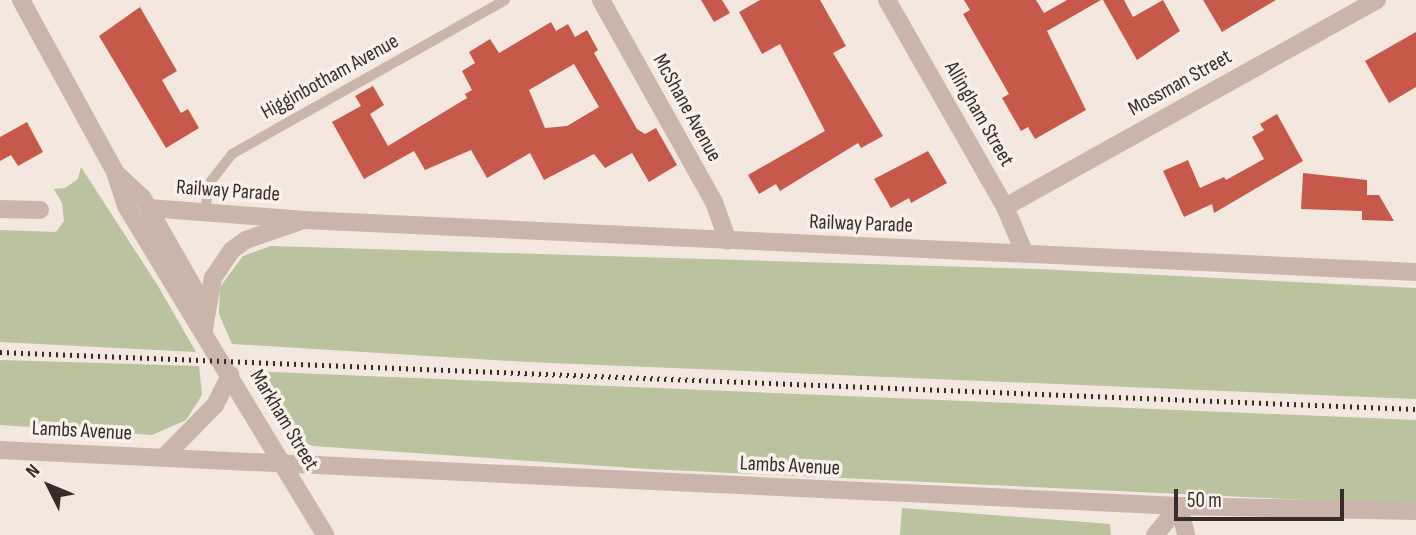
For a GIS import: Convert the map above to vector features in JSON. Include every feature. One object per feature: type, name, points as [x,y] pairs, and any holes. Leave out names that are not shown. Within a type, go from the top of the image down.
[{"type":"street","name":"Markham Street","points":[[21,0],[115,172],[126,206],[188,315],[206,320]]},
{"type":"street","name":"McShane Avenue","points":[[601,0],[714,202],[728,241]]},
{"type":"street","name":"Allingham Street","points":[[887,0],[1006,206],[1025,254]]},
{"type":"street","name":"Mossman Street","points":[[1006,206],[1377,0]]},
{"type":"street","name":"Markham Street","points":[[115,172],[149,208],[206,320],[230,375],[325,535]]},
{"type":"street","name":"Railway Parade","points":[[149,208],[304,220],[1416,272]]},
{"type":"street","points":[[0,209],[40,210]]},
{"type":"street","name":"Railway Parade","points":[[206,320],[213,278],[232,250],[246,240],[304,220]]},
{"type":"street","points":[[163,458],[215,405],[230,375]]},
{"type":"street","name":"Lambs Avenue","points":[[0,450],[1178,506],[1416,511]]},
{"type":"street","points":[[1155,535],[1178,506]]},
{"type":"street","points":[[1178,506],[1186,535]]},
{"type":"lane","name":"Higginbotham Avenue","points":[[204,212],[211,181],[232,154],[505,0]]},
{"type":"green space","points":[[81,167],[158,286],[196,352],[0,342],[0,230],[56,232],[64,221],[62,203],[54,189],[65,188],[78,179]]},
{"type":"green space","points":[[271,246],[1038,269],[1416,288],[1416,399],[528,362],[232,344],[219,314],[220,287],[243,256]]},
{"type":"green space","points":[[0,360],[199,366],[202,395],[186,420],[152,435],[0,425]]},
{"type":"green space","points":[[249,371],[1416,420],[1416,505],[648,469],[313,446],[286,436]]},
{"type":"green space","points":[[902,508],[1110,524],[1111,535],[900,535]]},
{"type":"building","points":[[701,0],[722,0],[730,13],[714,22]]},
{"type":"building","points":[[760,0],[820,0],[846,46],[833,53],[883,136],[861,148],[858,143],[780,191],[776,184],[759,194],[748,175],[825,131],[780,44],[762,54],[739,12]]},
{"type":"building","points":[[964,0],[1036,0],[1044,13],[1067,0],[1101,0],[1047,31],[1086,110],[1035,139],[1028,127],[1021,131],[1002,98],[1009,94],[963,14],[970,10]]},
{"type":"building","points":[[1103,0],[1124,0],[1133,17],[1163,0],[1180,31],[1137,60]]},
{"type":"building","points":[[1203,0],[1276,0],[1222,32]]},
{"type":"building","points":[[140,7],[177,71],[162,80],[181,113],[188,109],[199,128],[166,148],[99,36]]},
{"type":"building","points":[[551,22],[556,31],[568,24],[575,37],[587,30],[598,50],[594,53],[637,129],[645,134],[656,128],[677,165],[649,182],[632,153],[605,168],[594,154],[544,180],[530,153],[487,178],[471,150],[425,170],[414,151],[364,179],[332,122],[361,106],[355,96],[373,86],[384,105],[370,114],[388,146],[467,98],[465,94],[472,90],[462,71],[475,63],[469,52],[490,39],[499,53]],"holes":[[[574,64],[599,107],[567,126],[545,128],[529,90]]]},
{"type":"building","points":[[1416,32],[1416,87],[1389,103],[1365,61]]},
{"type":"building","points":[[1277,114],[1303,161],[1214,213],[1212,204],[1184,217],[1163,171],[1188,160],[1200,188],[1224,177],[1226,180],[1264,159],[1252,137],[1264,130],[1260,124]]},
{"type":"building","points":[[27,122],[43,152],[18,166],[11,155],[0,161],[0,137]]},
{"type":"building","points":[[928,151],[947,183],[911,203],[909,198],[891,208],[874,179]]},
{"type":"building","points":[[1303,173],[1367,180],[1367,195],[1379,195],[1394,221],[1362,220],[1362,211],[1301,209]]},
{"type":"railway","points":[[0,352],[1416,409]]}]
